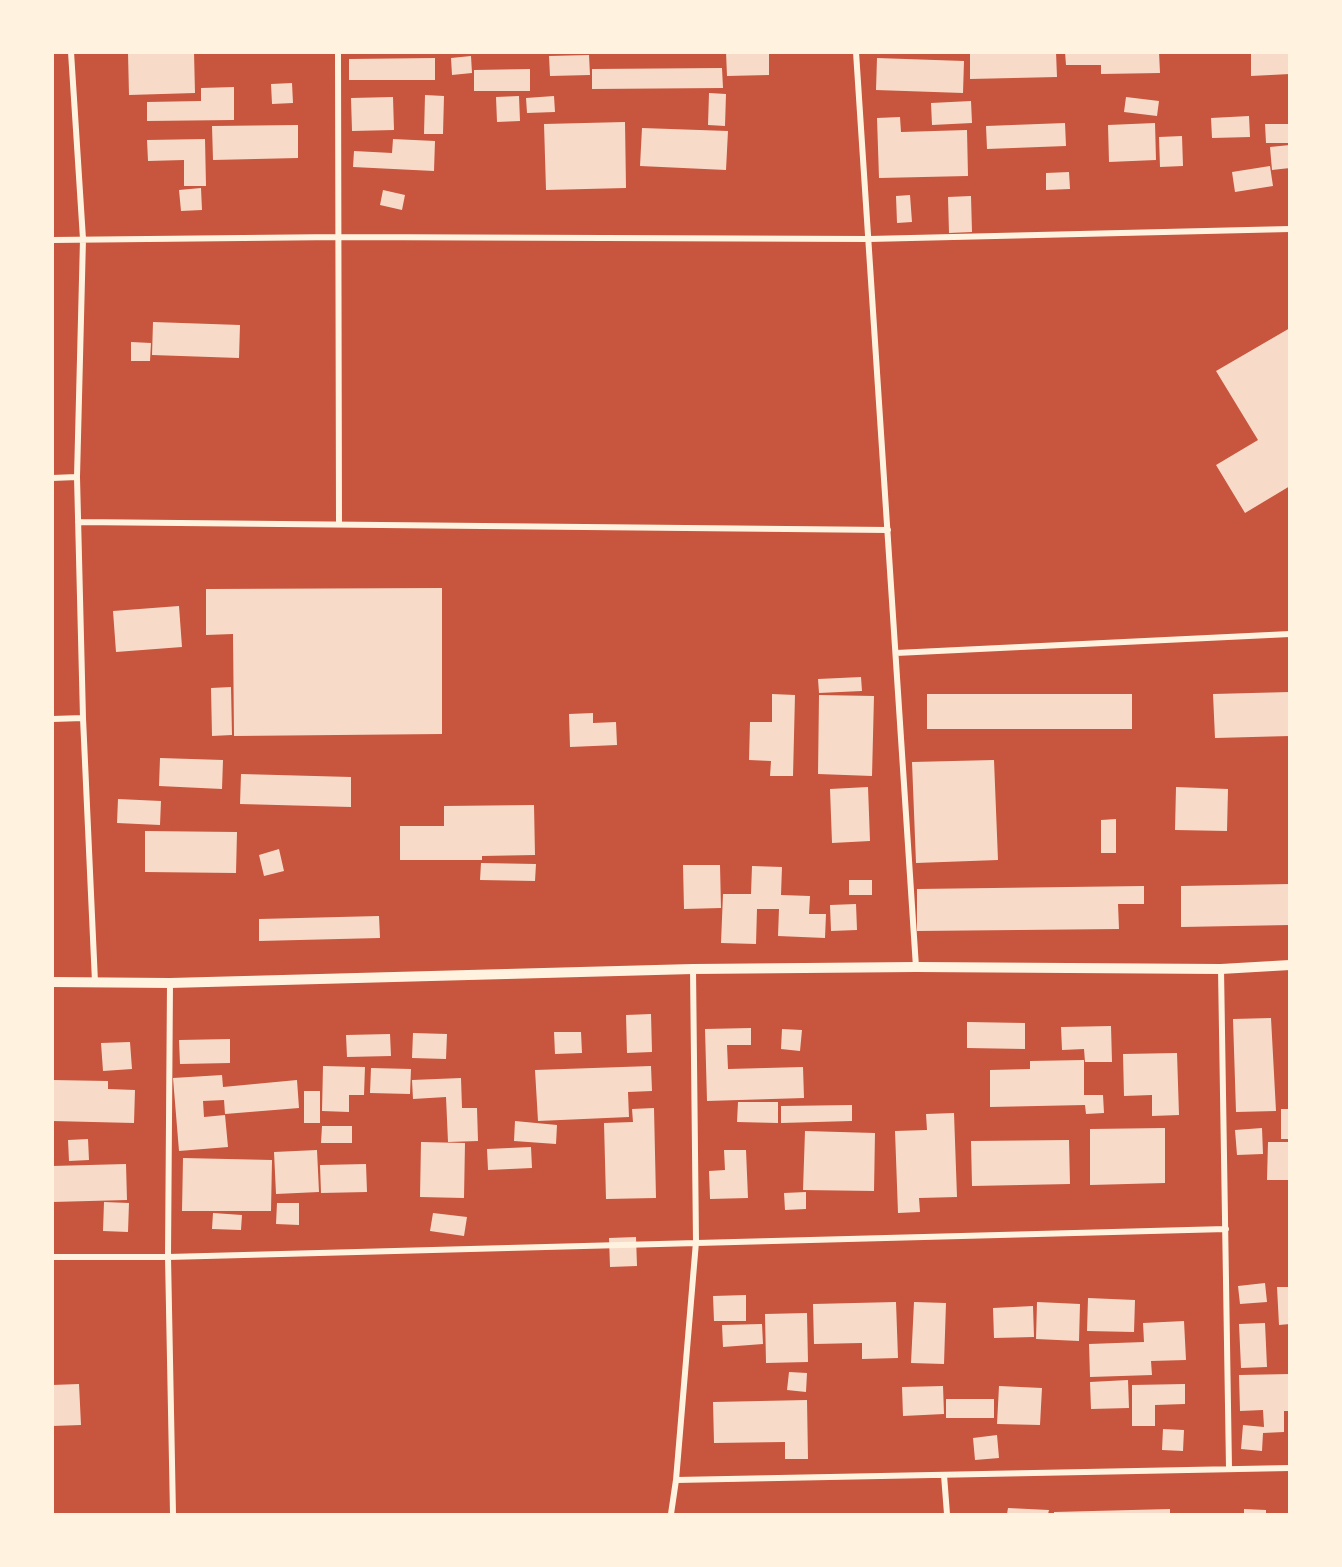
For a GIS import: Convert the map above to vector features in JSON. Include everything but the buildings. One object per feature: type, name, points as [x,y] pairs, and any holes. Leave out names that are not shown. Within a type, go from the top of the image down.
[{"type":"street","points":[[71,52],[83,239],[77,477],[83,718],[95,982]]},
{"type":"street","points":[[338,52],[339,524]]},
{"type":"street","points":[[856,52],[916,967]]},
{"type":"street","points":[[52,240],[339,237],[869,239],[1290,229]]},
{"type":"street","points":[[52,478],[77,477]]},
{"type":"street","points":[[78,522],[888,530]]},
{"type":"street","points":[[896,653],[1290,634]]},
{"type":"street","points":[[52,719],[83,718]]},
{"type":"street","points":[[52,982],[170,983],[693,969],[916,967],[1221,969],[1290,965]]},
{"type":"street","points":[[671,1515],[696,1242],[693,969]]},
{"type":"street","points":[[1221,969],[1229,1468]]},
{"type":"street","points":[[170,983],[168,1257],[173,1515]]},
{"type":"street","points":[[52,1257],[168,1257],[1226,1229]]},
{"type":"street","points":[[676,1480],[1290,1468]]},
{"type":"street","points":[[944,1475],[946,1515]]}]
